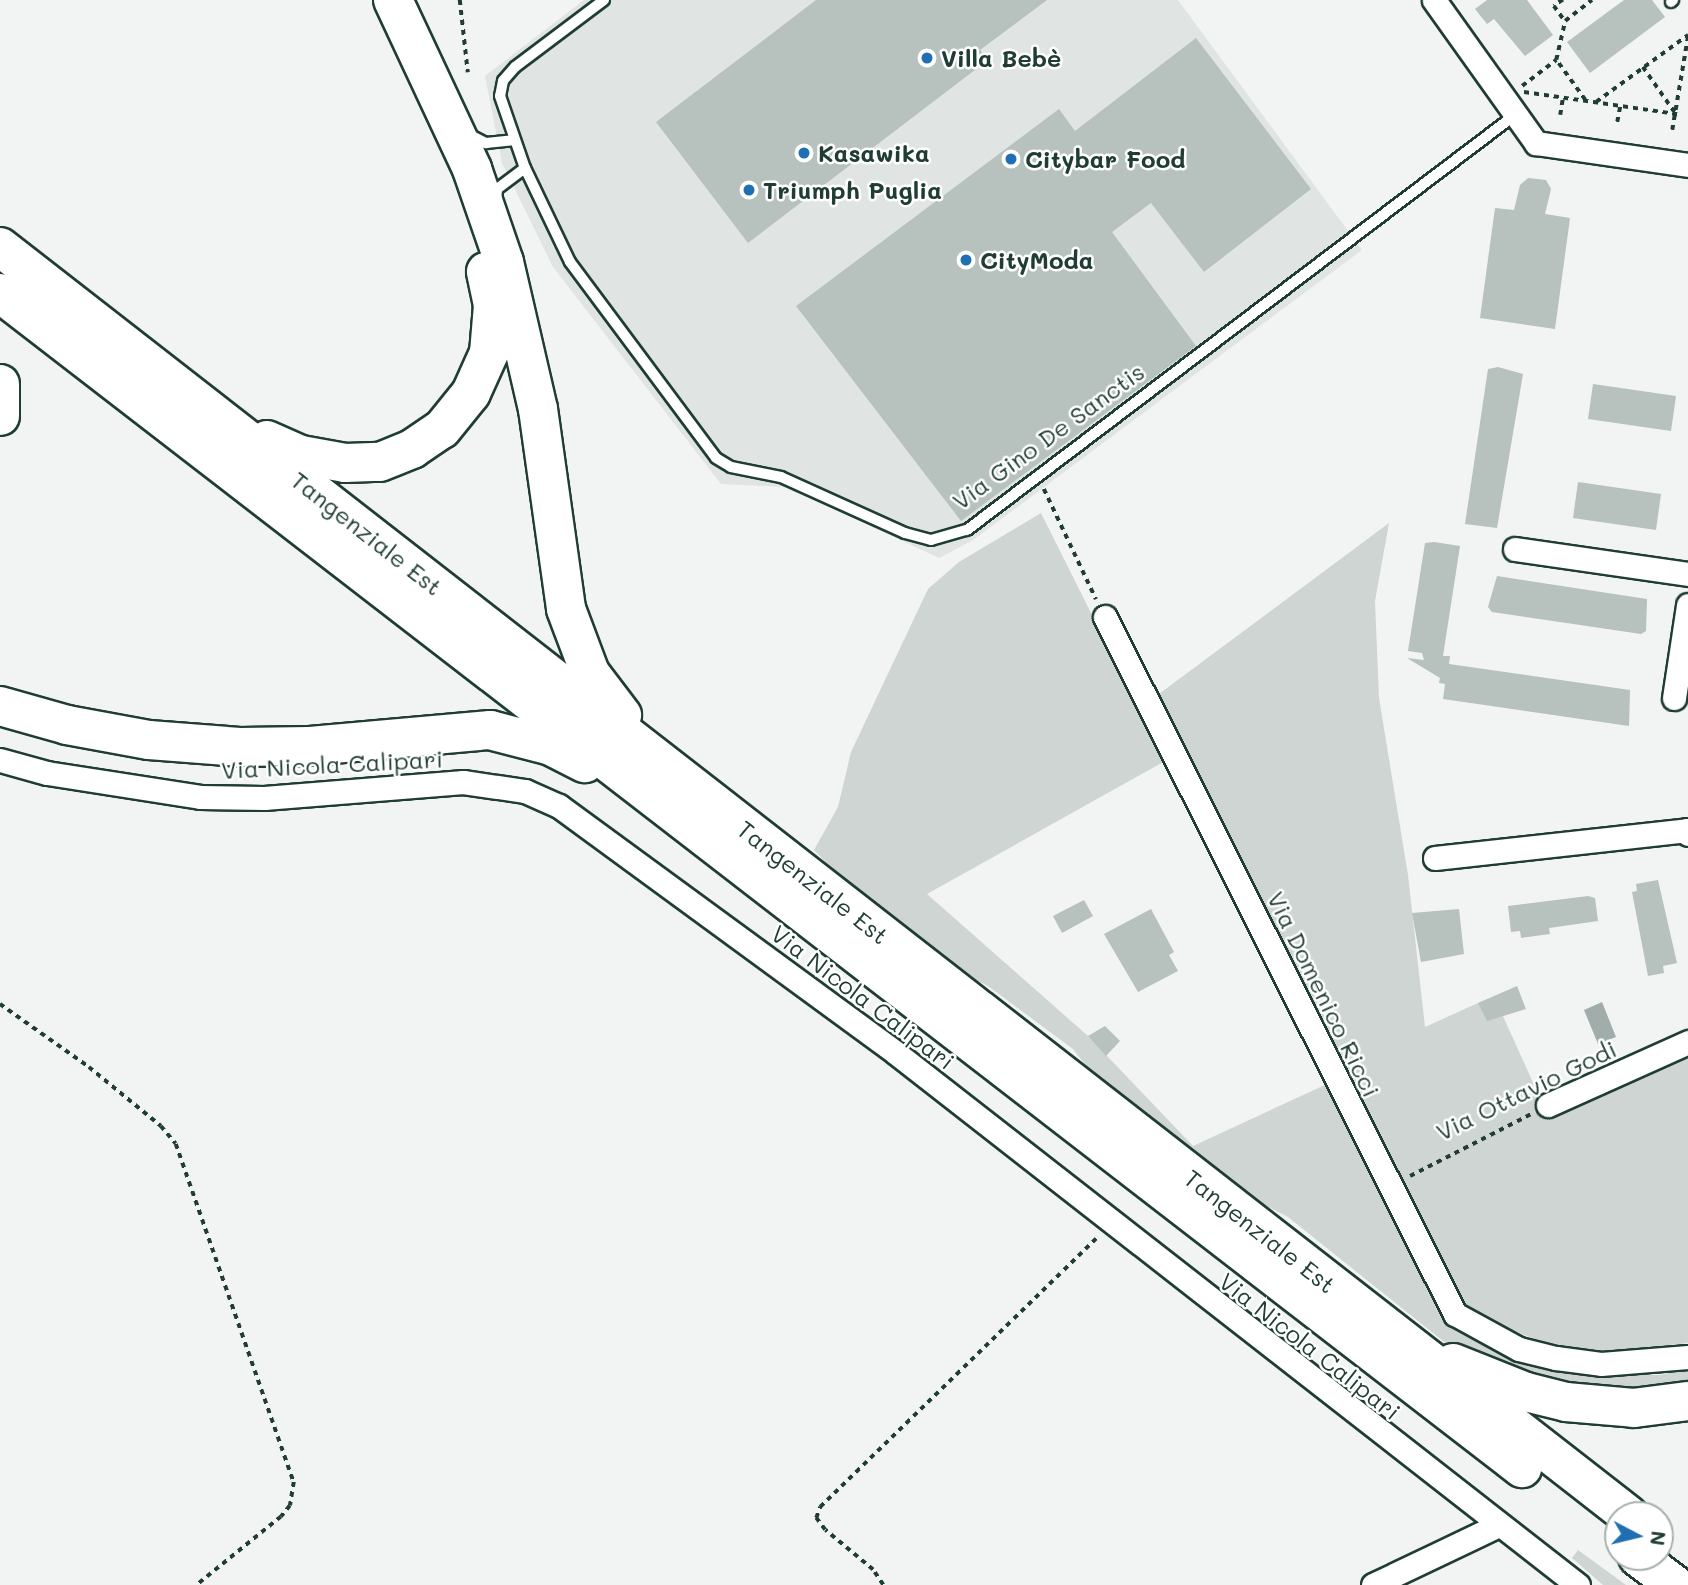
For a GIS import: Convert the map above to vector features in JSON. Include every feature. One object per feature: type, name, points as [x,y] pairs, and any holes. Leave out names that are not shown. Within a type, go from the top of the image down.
[{"type":"highway","points":[[164,374],[195,386],[271,443],[302,456],[345,464],[380,462],[412,450],[442,429],[471,393],[489,353],[493,304],[482,251],[439,139],[371,0]]},
{"type":"highway","points":[[0,706],[67,725],[149,740],[240,747],[310,746],[463,731],[517,734],[551,746],[608,776],[749,882],[784,879],[781,845],[622,716],[590,673],[566,609],[538,409],[504,262],[472,169],[393,0]]},
{"type":"highway","name":"Tangenziale Est","points":[[0,247],[164,374],[784,879],[1604,1530]]},
{"type":"highway","name":"Tangenziale Est","points":[[0,293],[784,879],[1276,1242],[1610,1501]]},
{"type":"highway","points":[[0,384],[0,416]]},
{"type":"highway","points":[[1276,1242],[1305,1252],[1455,1364],[1526,1392],[1602,1407],[1688,1401]]},
{"type":"highway","points":[[1674,1551],[1688,1562]]},
{"type":"highway","points":[[1657,1571],[1675,1585]]},
{"type":"street","points":[[1434,0],[1536,143],[1688,165]]},
{"type":"street","points":[[1515,549],[1688,574]]},
{"type":"street","points":[[1674,698],[1688,605]]},
{"type":"street","name":"Via Domenico Ricci","points":[[1105,617],[1440,1291],[1455,1314],[1485,1334],[1519,1349],[1601,1364],[1688,1357]]},
{"type":"street","name":"Via Nicola Calipari","points":[[0,760],[47,773],[200,797],[264,799],[463,782],[526,791],[559,806],[896,1053],[1578,1585]]},
{"type":"street","points":[[1435,858],[1687,830],[1688,834]]},
{"type":"street","name":"Via Ottavio Godi","points":[[1548,1105],[1688,1042]]},
{"type":"street","points":[[1373,1585],[1499,1525]]},
{"type":"lane","name":"Via Gino De Sanctis","points":[[604,0],[516,67],[503,81],[500,96],[524,168],[570,262],[716,458],[744,471],[781,477],[905,533],[931,540],[967,530],[1515,115]]},
{"type":"lane","points":[[429,74],[445,86],[472,138],[498,144],[513,140]]},
{"type":"lane","points":[[504,262],[506,247],[496,212],[497,189],[524,168]]},
{"type":"path","points":[[460,0],[468,73]]},
{"type":"path","points":[[1563,0],[1554,6],[1565,20]]},
{"type":"path","points":[[1592,0],[1565,20],[1556,60],[1515,90],[1676,114]]},
{"type":"path","points":[[1595,102],[1688,34]]},
{"type":"path","points":[[1672,130],[1688,34]]},
{"type":"path","points":[[1556,60],[1586,101]]},
{"type":"path","points":[[1643,67],[1676,114]]},
{"type":"path","points":[[1560,115],[1563,97]]},
{"type":"path","points":[[1617,122],[1620,106]]},
{"type":"path","points":[[1039,477],[1105,617]]},
{"type":"path","points":[[0,1004],[89,1067],[161,1126],[176,1144],[294,1482],[290,1506],[281,1517],[197,1585]]},
{"type":"path","name":"Via Ottavio Godi","points":[[1389,1187],[1548,1105]]},
{"type":"path","points":[[883,1585],[873,1570],[825,1530],[816,1518],[820,1507],[1112,1224]]},
{"type":"shaded area","points":[[584,0],[1178,0],[1362,250],[973,540],[939,558],[787,487],[721,484],[553,267],[502,163],[485,76]]},
{"type":"shaded area","points":[[1041,513],[1165,761],[927,894],[1088,1036],[1193,1146],[1327,1084],[1424,1278],[1447,1317],[1464,1331],[1501,1353],[1539,1368],[1589,1375],[1660,1375],[1688,1369],[1688,1388],[1594,1397],[1453,1349],[1288,1217],[1235,1190],[1099,1082],[1073,1049],[988,986],[957,970],[847,884],[814,850],[838,807],[851,752],[928,589],[959,562]]},
{"type":"shaded area","points":[[1389,523],[1375,601],[1379,698],[1408,875],[1425,1027],[1478,1003],[1502,1014],[1549,1118],[1688,1055],[1688,1343],[1604,1352],[1550,1345],[1469,1313],[1456,1299],[1159,694]]},
{"type":"shaded area","points":[[1602,1002],[1616,1037],[1598,1044],[1584,1010]]},
{"type":"shaded area","points":[[1578,1550],[1626,1585],[1603,1585],[1572,1558]]},
{"type":"building","points":[[816,0],[1047,0],[980,50],[988,60],[748,243],[656,122]]},
{"type":"building","points":[[1487,0],[1527,0],[1553,35],[1525,56],[1494,19],[1487,24],[1475,9]]},
{"type":"building","points":[[1624,0],[1652,0],[1665,17],[1590,73],[1567,42]]},
{"type":"building","points":[[1196,38],[1311,189],[1204,272],[1151,203],[1112,232],[1196,346],[961,521],[796,306],[1059,109],[1075,131]]},
{"type":"building","points":[[1528,178],[1546,180],[1551,189],[1545,214],[1570,218],[1555,329],[1480,318],[1495,208],[1514,210],[1520,185]]},
{"type":"building","points":[[1498,367],[1523,374],[1497,528],[1465,524],[1488,369]]},
{"type":"building","points":[[1593,384],[1676,396],[1671,431],[1588,419]]},
{"type":"building","points":[[1578,482],[1661,494],[1656,530],[1573,518]]},
{"type":"building","points":[[1425,543],[1460,546],[1443,656],[1450,656],[1449,664],[1630,690],[1629,726],[1443,699],[1445,684],[1439,683],[1440,678],[1407,658],[1424,660],[1422,653],[1408,651]]},
{"type":"building","points":[[1497,576],[1647,599],[1646,631],[1641,634],[1492,612],[1488,607]]},
{"type":"building","points":[[1658,880],[1677,963],[1663,966],[1664,973],[1648,976],[1632,892],[1637,891],[1636,884]]},
{"type":"building","points":[[1588,896],[1595,898],[1598,921],[1549,928],[1550,934],[1521,938],[1520,931],[1511,932],[1508,906]]},
{"type":"building","points":[[1084,900],[1093,916],[1062,933],[1053,916]]},
{"type":"building","points":[[1151,909],[1174,952],[1169,955],[1178,971],[1138,992],[1104,934]]},
{"type":"building","points":[[1459,909],[1464,954],[1421,962],[1412,913]]},
{"type":"building","points":[[1517,986],[1526,1009],[1487,1021],[1478,1003]]},
{"type":"building","points":[[1105,1026],[1120,1041],[1106,1056],[1088,1036]]},
{"type":"place","name":"Villa Bebè","points":[[927,58]]},
{"type":"place","name":"Kasawika","points":[[804,153]]},
{"type":"place","name":"Citybar Food","points":[[1011,159]]},
{"type":"place","name":"Triumph Puglia","points":[[749,190]]},
{"type":"place","name":"CityModa","points":[[966,260]]}]
